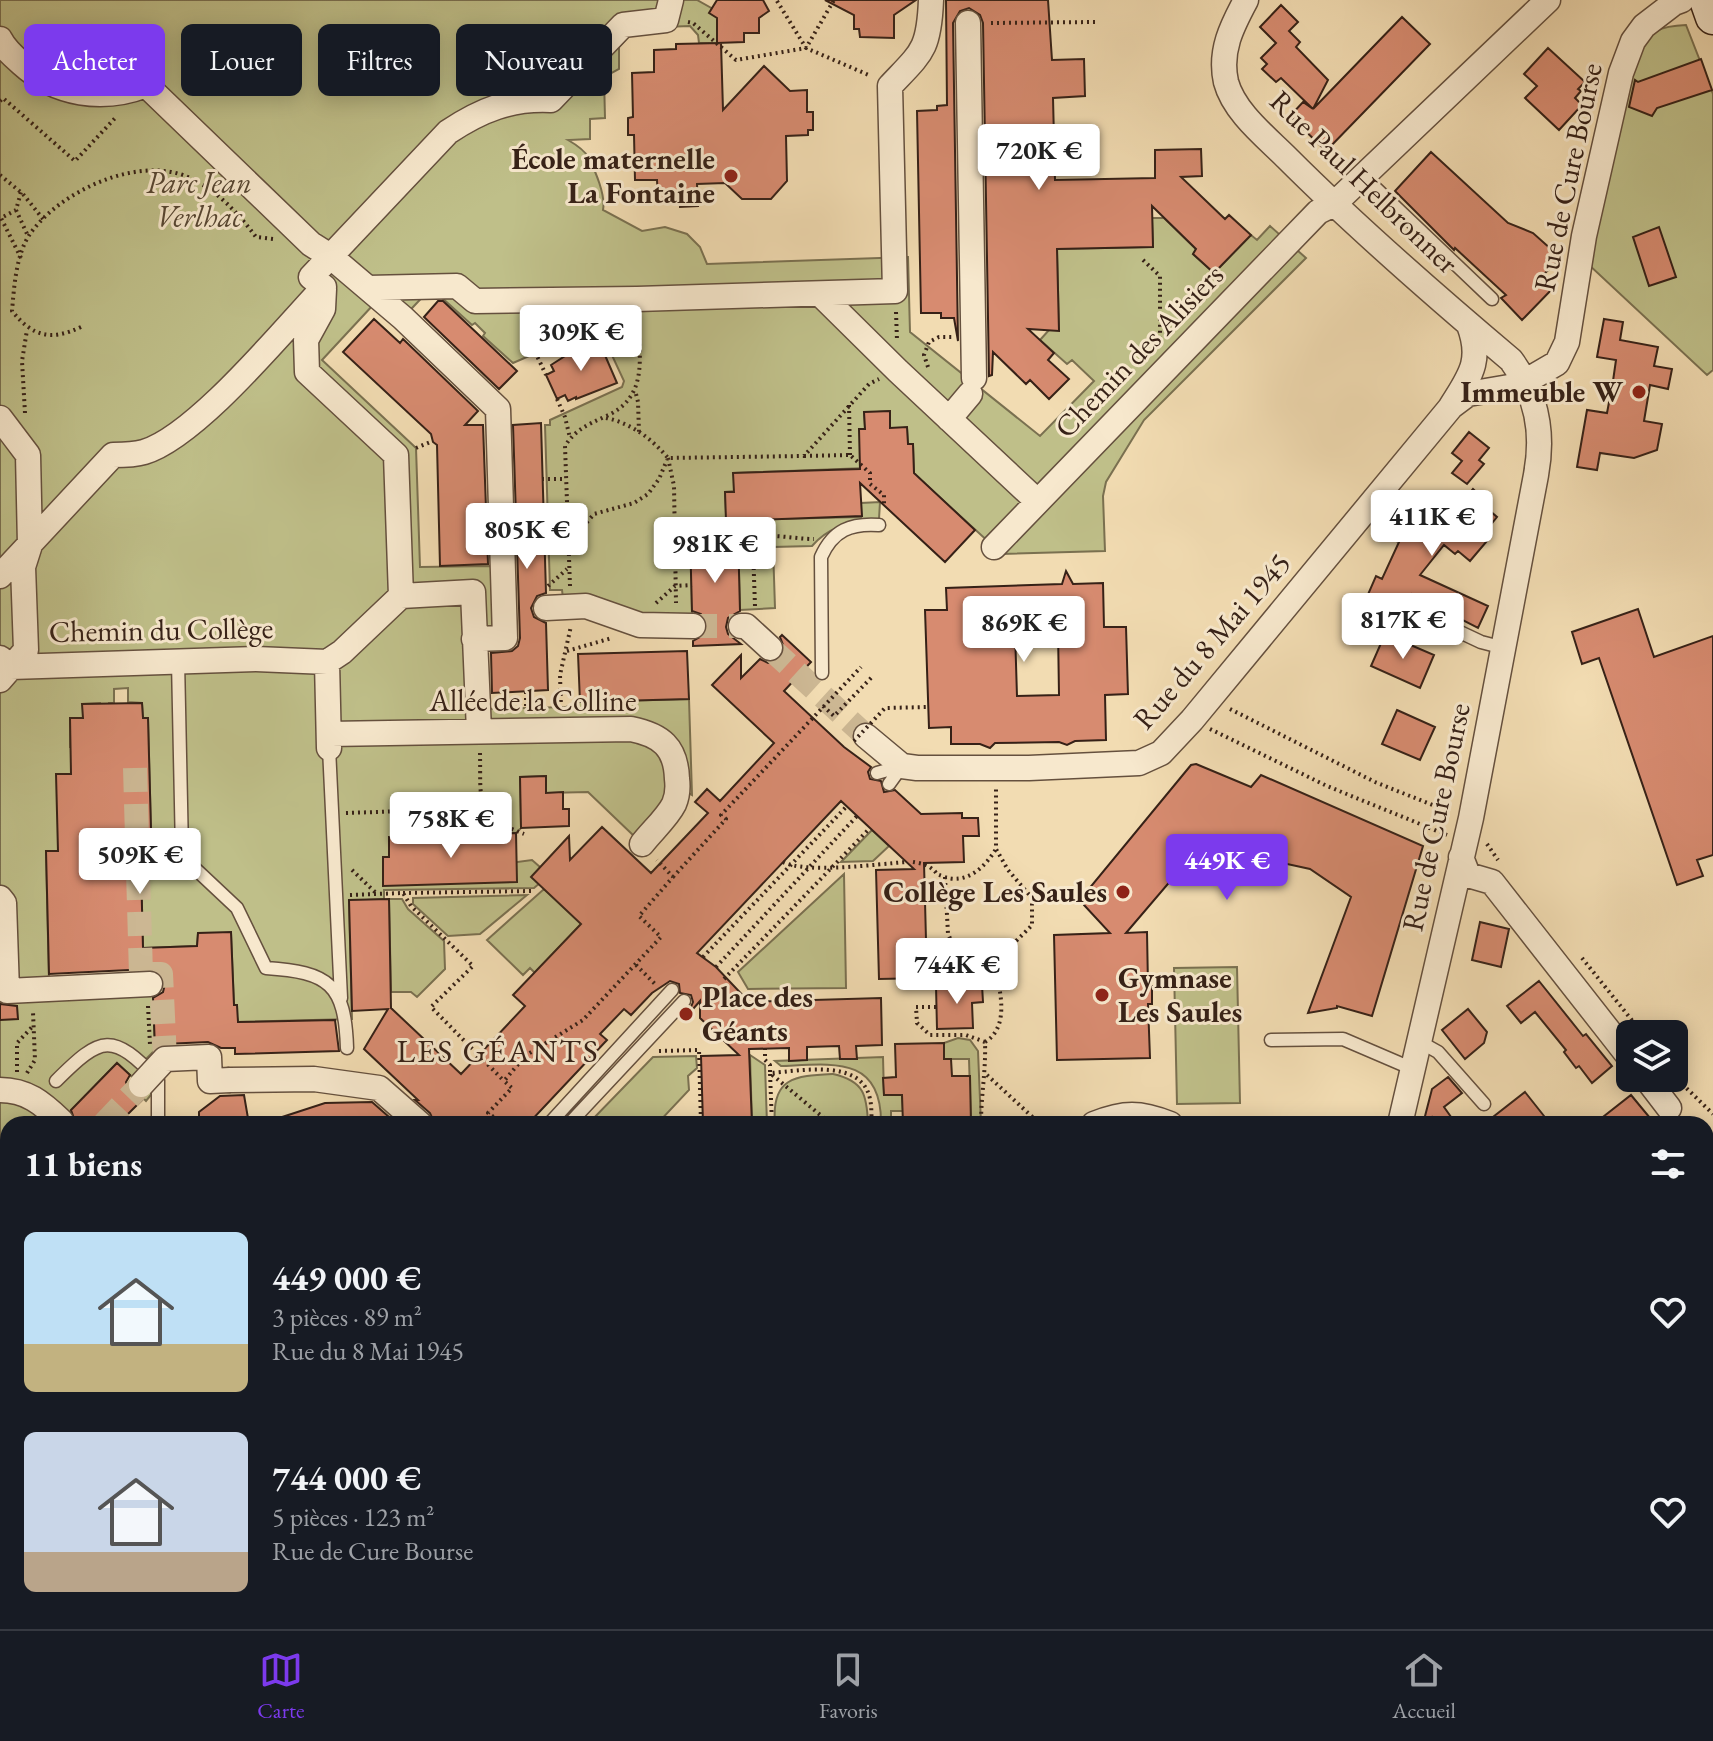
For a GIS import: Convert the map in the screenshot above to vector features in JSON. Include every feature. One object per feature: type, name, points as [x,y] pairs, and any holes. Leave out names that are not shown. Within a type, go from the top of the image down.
[{"type":"main road","points":[[1679,1],[1713,17]]},
{"type":"street","points":[[368,288],[457,286],[475,301],[895,291],[890,86],[924,50],[930,25],[931,0]]},
{"type":"street","name":"Rue Paul Helbronner","points":[[1246,0],[1229,33],[1224,57],[1227,83],[1236,103],[1253,124],[1334,204],[1511,360],[1526,381]]},
{"type":"street","name":"Chemin des Alisiers","points":[[994,547],[1318,212],[1334,204],[1364,177],[1548,0]]},
{"type":"street","name":"Rue de Cure Bourse","points":[[1402,1116],[1471,840],[1540,455],[1535,411],[1526,381],[1557,363],[1567,342],[1584,236],[1621,73],[1633,41],[1644,26],[1679,1]]},
{"type":"street","points":[[324,287],[311,277],[320,250],[448,132],[467,119],[505,103],[551,100],[623,25],[669,10]]},
{"type":"street","points":[[949,419],[972,386],[974,337],[968,23]]},
{"type":"street","points":[[0,39],[4,48],[24,66]]},
{"type":"street","name":"Allée de la Colline","points":[[158,96],[320,250],[403,318],[498,409],[505,638],[474,639]]},
{"type":"street","points":[[0,576],[113,455],[145,451],[177,434],[202,414],[324,287]]},
{"type":"street","points":[[324,287],[323,309],[306,340],[307,372],[396,455],[401,596]]},
{"type":"street","points":[[820,294],[1037,501]]},
{"type":"street","name":"Rue du 8 Mai 1945","points":[[895,775],[1139,763],[1161,753],[1213,695],[1450,408],[1472,371],[1477,353],[1469,325]]},
{"type":"street","name":"Rue du 8 Mai 1945","points":[[1450,408],[1468,394],[1526,381]]},
{"type":"street","points":[[0,418],[28,455],[30,545],[23,567],[26,650],[4,668]]},
{"type":"street","points":[[329,741],[327,662],[342,652],[401,596],[473,592],[479,731]]},
{"type":"street","points":[[546,598],[571,607],[586,606],[640,625],[685,626]]},
{"type":"street","points":[[744,626],[770,648]]},
{"type":"street","name":"Chemin du Collège","points":[[4,668],[256,659],[327,662]]},
{"type":"street","name":"Allée de la Colline","points":[[329,741],[479,731],[631,729],[649,733],[664,741],[673,751],[677,778],[674,804],[642,844]]},
{"type":"street","points":[[860,738],[895,775]]},
{"type":"street","points":[[1471,840],[1468,875],[1492,882],[1616,1040]]},
{"type":"street","points":[[0,898],[4,903],[7,991],[149,992]]},
{"type":"street","points":[[141,1085],[165,1059],[209,1057],[210,1081],[314,1079],[379,1088],[411,1116]]},
{"type":"street","points":[[8,1090],[38,1100],[56,1116]]},
{"type":"street","points":[[1657,1092],[1669,1108]]},
{"type":"street","points":[[1114,1116],[1137,1116]]},
{"type":"lane","points":[[1364,177],[1492,299]]},
{"type":"lane","points":[[822,673],[821,557],[828,540],[845,529],[865,524],[879,525]]},
{"type":"lane","points":[[1408,623],[1413,610],[1481,642],[1504,648]]},
{"type":"lane","points":[[178,661],[182,851],[188,862],[237,908],[266,968],[300,970],[330,986],[341,998]]},
{"type":"lane","points":[[329,741],[341,998],[346,1014],[347,1048]]},
{"type":"lane","name":"Rue du 8 Mai 1945","points":[[877,773],[895,775]]},
{"type":"lane","points":[[556,1116],[672,990]]},
{"type":"lane","points":[[576,1116],[684,1001]]},
{"type":"lane","points":[[1271,1040],[1343,1039],[1413,1069]]},
{"type":"lane","points":[[1420,1042],[1438,1052],[1484,1104]]},
{"type":"lane","points":[[56,1081],[94,1047],[106,1045],[123,1049],[138,1059],[158,1080],[158,1116]]},
{"type":"path","points":[[806,48],[834,0]]},
{"type":"path","points":[[777,1],[806,48],[890,86]]},
{"type":"path","points":[[669,10],[693,23],[736,60],[806,48]]},
{"type":"path","points":[[968,23],[1096,22]]},
{"type":"path","points":[[0,101],[3,98],[75,161],[136,96]]},
{"type":"path","points":[[81,327],[50,336],[27,330],[12,311],[14,275],[28,236],[43,219],[66,199],[96,183],[153,170],[186,176],[213,192],[239,214],[256,237],[320,250]]},
{"type":"path","points":[[0,175],[21,192],[43,219]]},
{"type":"path","points":[[21,192],[16,210],[28,236]]},
{"type":"path","points":[[16,210],[1,218],[21,258]]},
{"type":"path","points":[[1143,260],[1160,276],[1161,374]]},
{"type":"path","points":[[804,456],[869,384],[898,371],[895,291]]},
{"type":"path","points":[[561,730],[560,675],[569,642],[571,607],[567,569],[565,446],[570,438],[592,421],[620,409],[632,398],[639,362],[637,299]]},
{"type":"path","points":[[27,330],[22,361],[28,455]]},
{"type":"path","points":[[929,369],[924,355],[929,342],[939,337],[974,337]]},
{"type":"path","points":[[530,341],[546,375]]},
{"type":"path","points":[[635,391],[639,432]]},
{"type":"path","points":[[557,399],[570,438]]},
{"type":"path","points":[[849,405],[850,455]]},
{"type":"path","points":[[604,417],[620,421],[639,432],[668,458],[674,486],[685,626]]},
{"type":"path","points":[[668,458],[850,455],[870,473],[870,484],[884,495],[884,506]]},
{"type":"path","points":[[567,545],[594,514],[634,503],[648,494],[668,458]]},
{"type":"path","points":[[542,479],[565,479]]},
{"type":"path","points":[[744,626],[755,608],[753,549],[758,537],[828,540]]},
{"type":"path","points":[[546,598],[567,569]]},
{"type":"path","points":[[504,1081],[525,1056],[583,1020],[661,937],[639,916],[726,819],[721,815],[861,667]]},
{"type":"path","points":[[823,706],[834,716],[872,677]]},
{"type":"path","points":[[1213,695],[1224,706],[1375,782],[1439,809],[1471,840]]},
{"type":"path","points":[[860,738],[885,708],[928,707]]},
{"type":"path","points":[[1192,720],[1327,786],[1471,840]]},
{"type":"path","points":[[479,731],[483,806],[498,824],[524,834]]},
{"type":"path","points":[[936,1007],[916,1007],[917,1023],[930,1035],[966,1035],[985,1042],[995,1037],[1000,1026],[1000,992],[995,976],[999,962],[1032,925],[1032,898],[1008,870],[996,849],[996,768]]},
{"type":"path","points":[[331,813],[483,806]]},
{"type":"path","points":[[703,957],[847,806]]},
{"type":"path","points":[[716,967],[857,816]]},
{"type":"path","points":[[724,979],[870,828]]},
{"type":"path","points":[[642,844],[673,877]]},
{"type":"path","points":[[783,862],[790,866],[833,867],[910,862],[930,866],[939,876],[945,877],[973,875],[984,867],[996,849]]},
{"type":"path","points":[[333,852],[377,894]]},
{"type":"path","points":[[945,877],[948,934],[956,951],[995,976]]},
{"type":"path","points":[[335,895],[531,891]]},
{"type":"path","points":[[403,893],[411,906],[473,966],[431,1007],[512,1088],[488,1113],[492,1116]]},
{"type":"path","points":[[635,965],[656,984],[649,991]]},
{"type":"path","points":[[33,990],[35,1060]]},
{"type":"path","points":[[149,992],[150,1045]]},
{"type":"path","points":[[8,1090],[17,1043],[34,1025]]},
{"type":"path","points":[[981,1116],[981,1084],[987,1075],[985,1042]]},
{"type":"path","points":[[765,1048],[770,1073],[772,1116]]},
{"type":"path","points":[[699,1050],[701,1116]]},
{"type":"path","points":[[770,1073],[841,1070],[858,1078],[870,1096],[871,1116]]},
{"type":"path","points":[[770,1073],[821,1116]]},
{"type":"path","points":[[987,1075],[1031,1116]]},
{"type":"path","points":[[1688,1089],[1713,1114]]},
{"type":"green space","name":"Parc Jean Verlhac","points":[[0,0],[697,0],[722,14],[721,43],[699,43],[698,35],[690,26],[636,28],[619,47],[619,69],[612,73],[612,24],[456,24],[456,96],[604,96],[605,118],[590,119],[590,139],[568,140],[589,158],[601,190],[603,210],[642,231],[665,227],[687,234],[700,247],[707,264],[908,257],[910,332],[1040,436],[1094,381],[1072,360],[1067,364],[1040,340],[1049,330],[1059,330],[1057,249],[1149,247],[1153,243],[1152,218],[1164,218],[1196,249],[1193,254],[1214,273],[1251,235],[1257,240],[1270,226],[1306,258],[1144,420],[1106,482],[1103,496],[1105,551],[1002,554],[914,474],[913,445],[908,444],[907,428],[890,428],[889,411],[864,413],[865,429],[860,429],[866,468],[734,473],[734,491],[725,492],[726,514],[735,520],[861,517],[861,503],[880,502],[879,519],[842,525],[826,533],[812,546],[773,547],[775,608],[740,610],[738,534],[691,536],[692,617],[637,618],[563,598],[562,590],[550,590],[545,425],[622,387],[624,381],[604,338],[598,335],[572,346],[568,339],[513,363],[483,336],[485,333],[475,323],[472,325],[431,288],[397,324],[374,304],[322,360],[416,448],[420,567],[493,566],[495,632],[483,632],[485,709],[689,699],[692,795],[670,783],[668,796],[634,836],[588,792],[546,793],[545,776],[520,777],[521,828],[516,833],[389,837],[389,857],[383,858],[383,880],[532,860],[540,867],[541,882],[534,888],[384,890],[384,899],[349,901],[352,1019],[238,1022],[234,1005],[231,933],[198,933],[197,946],[143,948],[141,868],[152,867],[148,718],[143,718],[142,703],[128,702],[128,688],[114,689],[114,703],[109,703],[109,717],[101,718],[100,703],[83,704],[83,718],[70,719],[70,747],[86,747],[58,851],[46,851],[49,981],[153,993],[155,1050],[138,1067],[155,1090],[146,1101],[143,1098],[148,1092],[117,1063],[66,1116],[0,1116]]},
{"type":"green space","points":[[1686,25],[1713,94],[1713,370],[1707,375],[1588,264],[1635,52],[1656,31]]},
{"type":"green space","points":[[872,830],[889,846],[873,861],[841,862]]},
{"type":"green space","points":[[844,874],[846,988],[748,989],[738,972]]},
{"type":"green space","points":[[544,889],[582,923],[535,973],[530,968],[523,975],[487,940]]},
{"type":"green space","points":[[527,895],[480,934],[448,936],[413,904],[413,898]]},
{"type":"green space","points":[[389,899],[402,899],[408,909],[444,941],[445,969],[417,997],[411,992],[391,992]]},
{"type":"green space","points":[[1237,967],[1240,1103],[1177,1104],[1174,968]]},
{"type":"green space","points":[[958,1038],[970,1040],[978,1051],[981,1116],[971,1116],[969,1059],[944,1059],[944,1043]]},
{"type":"green space","points":[[750,1055],[765,1065],[767,1116],[752,1116]]},
{"type":"green space","points":[[696,1056],[697,1068],[688,1076],[689,1090],[665,1116],[596,1116],[653,1057]]},
{"type":"green space","points":[[883,1057],[884,1095],[902,1095],[903,1111],[891,1111],[891,1116],[880,1116],[873,1086],[863,1075],[850,1068],[835,1065],[781,1066],[775,1061]]},
{"type":"green space","points":[[833,1074],[851,1081],[865,1097],[867,1116],[775,1116],[777,1097],[782,1088],[788,1082],[807,1076]]},
{"type":"building","points":[[717,0],[763,0],[769,11],[759,18],[759,33],[744,33],[744,42],[717,43],[717,18],[709,13]]},
{"type":"building","points":[[825,0],[916,0],[894,15],[894,38],[860,37],[859,29],[854,29],[854,15]]},
{"type":"building","points":[[946,0],[1048,0],[1052,60],[1084,59],[1085,96],[1053,98],[1055,180],[1155,178],[1155,150],[1201,149],[1202,176],[1181,177],[1225,219],[1229,215],[1251,235],[1214,273],[1193,254],[1196,249],[1152,206],[1153,247],[1057,249],[1059,331],[1028,329],[1054,353],[1048,360],[1069,379],[1049,399],[1030,380],[1026,384],[993,352],[992,375],[989,376],[983,23],[980,15],[969,8],[960,11],[953,23],[958,341],[954,318],[941,318],[941,313],[921,313],[917,111],[937,110],[937,106],[947,105]]},
{"type":"building","points":[[1281,5],[1298,22],[1289,31],[1300,42],[1296,47],[1328,80],[1313,109],[1281,78],[1276,82],[1262,69],[1267,64],[1261,58],[1276,43],[1260,27]]},
{"type":"building","points":[[1402,17],[1430,44],[1326,151],[1290,116],[1303,102],[1313,109]]},
{"type":"building","points":[[721,43],[723,110],[764,66],[790,91],[807,90],[807,112],[813,112],[813,130],[808,130],[808,135],[786,136],[787,181],[771,199],[742,199],[725,183],[697,184],[698,206],[680,207],[680,201],[658,202],[657,180],[635,180],[634,135],[628,135],[628,118],[633,117],[632,73],[654,72],[654,50],[676,49],[676,44]]},
{"type":"building","points":[[1548,48],[1585,82],[1575,98],[1582,105],[1559,130],[1525,98],[1537,86],[1524,74]]},
{"type":"building","points":[[1701,59],[1712,90],[1657,108],[1652,116],[1629,107],[1635,80],[1638,82]]},
{"type":"building","points":[[1431,152],[1508,223],[1533,233],[1561,258],[1544,274],[1556,285],[1522,320],[1501,298],[1506,295],[1454,250],[1395,191]]},
{"type":"building","points":[[1659,227],[1676,277],[1649,286],[1633,237]]},
{"type":"building","points":[[438,301],[443,301],[517,371],[499,389],[424,317]]},
{"type":"building","points":[[374,319],[400,343],[403,339],[478,411],[465,425],[483,425],[488,564],[440,566],[437,445],[431,434],[343,352]]},
{"type":"building","name":"Immeuble W","points":[[1604,319],[1623,322],[1620,340],[1658,347],[1654,366],[1672,369],[1668,389],[1650,385],[1644,421],[1662,424],[1657,450],[1634,458],[1600,453],[1597,470],[1577,467],[1587,410],[1607,413],[1613,381],[1616,360],[1597,357]]},
{"type":"building","points":[[598,339],[617,383],[576,399],[568,401],[565,395],[557,399],[546,375],[554,371],[551,365]]},
{"type":"building","points":[[890,411],[890,428],[907,427],[908,444],[913,444],[914,473],[975,530],[945,562],[860,483],[862,516],[726,521],[725,492],[734,492],[733,473],[860,469],[859,429],[865,429],[864,412]]},
{"type":"building","points":[[541,423],[546,593],[537,596],[531,608],[534,617],[546,623],[548,690],[492,693],[491,653],[512,651],[518,646],[520,638],[513,425]]},
{"type":"building","points":[[1469,432],[1489,448],[1479,460],[1484,464],[1467,484],[1452,473],[1462,461],[1452,453]]},
{"type":"building","points":[[1473,489],[1486,501],[1483,505],[1497,517],[1481,537],[1487,541],[1470,561],[1444,545],[1420,575],[1488,606],[1478,628],[1412,594],[1400,619],[1366,599],[1376,576],[1382,579],[1399,542],[1388,538],[1394,524],[1415,498],[1445,523]]},
{"type":"building","points":[[738,534],[740,611],[728,618],[726,627],[728,634],[741,644],[693,646],[693,641],[705,634],[708,626],[701,614],[692,611],[690,536]]},
{"type":"building","points":[[1066,571],[1073,584],[1103,583],[1104,627],[1126,627],[1128,694],[1105,695],[1106,740],[1075,741],[1067,745],[1059,742],[995,743],[990,748],[980,744],[951,744],[951,727],[929,728],[925,610],[947,610],[946,588],[1062,584]],"holes":[[[1058,630],[1059,695],[1017,696],[1015,631]]]},
{"type":"building","points":[[1638,609],[1654,657],[1713,636],[1713,855],[1697,860],[1703,876],[1677,885],[1599,658],[1582,664],[1572,632]]},
{"type":"building","points":[[1385,634],[1434,655],[1420,688],[1371,666]]},
{"type":"building","points":[[782,635],[811,662],[784,691],[844,747],[871,767],[868,772],[870,779],[881,781],[884,792],[895,790],[921,814],[962,813],[962,818],[978,818],[979,836],[963,836],[964,862],[924,863],[927,978],[879,979],[876,870],[914,869],[841,801],[697,953],[716,967],[749,1002],[881,998],[882,1045],[856,1046],[857,1059],[840,1059],[839,1046],[807,1047],[807,1060],[789,1061],[789,1048],[749,1049],[752,1116],[703,1116],[701,1056],[739,1055],[700,1018],[700,1001],[693,1009],[691,995],[680,993],[679,984],[670,981],[652,993],[631,1015],[624,1009],[600,1034],[607,1040],[536,1116],[431,1116],[364,1049],[388,1009],[352,1011],[349,900],[389,899],[391,1008],[461,1074],[525,1006],[513,995],[581,924],[531,877],[569,836],[570,860],[602,827],[651,873],[708,813],[695,802],[707,789],[720,801],[774,743],[712,685],[741,655],[741,678],[760,659],[768,663],[780,659],[785,650]]},
{"type":"building","points":[[687,651],[689,699],[580,702],[578,654]]},
{"type":"building","points":[[142,703],[143,718],[148,718],[152,868],[141,868],[143,948],[197,946],[198,933],[231,932],[234,1005],[237,1005],[238,1022],[335,1020],[339,1051],[235,1054],[235,1048],[221,1048],[208,1042],[164,1044],[155,1048],[153,998],[163,992],[165,984],[158,971],[49,974],[46,851],[58,851],[56,774],[71,774],[70,718],[83,718],[82,704]]},
{"type":"building","points":[[1397,710],[1435,727],[1420,760],[1382,744]]},
{"type":"building","name":"Collège Les Saules","points":[[1196,764],[1251,787],[1261,775],[1423,846],[1372,1016],[1337,1006],[1308,1013],[1351,897],[1310,869],[1201,845],[1126,933],[1147,932],[1148,986],[1152,986],[1152,1004],[1148,1004],[1150,1058],[1057,1060],[1054,935],[1110,933],[1084,905],[1083,896],[1191,765]]},
{"type":"building","points":[[546,776],[546,793],[563,792],[563,809],[569,809],[569,826],[521,828],[520,777]]},
{"type":"building","points":[[516,833],[517,882],[383,886],[383,857],[389,857],[389,837]]},
{"type":"building","points":[[1480,922],[1509,929],[1501,967],[1472,960]]},
{"type":"building","points":[[1539,981],[1583,1036],[1586,1034],[1612,1066],[1592,1083],[1579,1066],[1576,1068],[1564,1052],[1566,1050],[1535,1012],[1521,1023],[1507,1006]]},
{"type":"building","points":[[982,985],[983,1002],[972,1003],[973,1028],[937,1029],[936,986]]},
{"type":"building","points":[[0,1004],[17,1006],[18,1019],[0,1020]]},
{"type":"building","points":[[1468,1009],[1487,1032],[1484,1043],[1465,1059],[1442,1030]]},
{"type":"building","points":[[944,1043],[944,1059],[951,1059],[952,1076],[970,1076],[971,1116],[903,1116],[902,1095],[884,1095],[883,1078],[896,1077],[895,1044]]},
{"type":"building","points":[[117,1063],[130,1075],[126,1082],[130,1095],[142,1100],[126,1116],[73,1116],[71,1110]]},
{"type":"building","points":[[1448,1077],[1462,1093],[1444,1107],[1450,1116],[1425,1116],[1432,1089]]},
{"type":"building","points":[[1525,1092],[1544,1116],[1494,1116]]},
{"type":"building","points":[[244,1095],[248,1116],[199,1116],[199,1112],[220,1096]]},
{"type":"building","points":[[1631,1095],[1648,1116],[1604,1116]]},
{"type":"building","points":[[372,1102],[388,1116],[285,1116],[325,1103]]},
{"type":"tunnel","points":[[693,626],[741,626]]},
{"type":"tunnel","points":[[770,648],[866,736]]},
{"type":"tunnel","points":[[135,768],[141,974],[161,974],[165,1059]]},
{"type":"tunnel","points":[[112,1116],[141,1085]]},
{"type":"place","name":"École maternelle La Fontaine","points":[[731,176]]},
{"type":"place","name":"Immeuble W","points":[[1639,392]]},
{"type":"place","name":"Collège Les Saules","points":[[1123,892]]},
{"type":"place","name":"Gymnase Les Saules","points":[[1102,995]]},
{"type":"place","name":"Place des Géants","points":[[686,1014]]},
{"type":"district","name":"LES GÉANTS","points":[[498,1051]]}]
